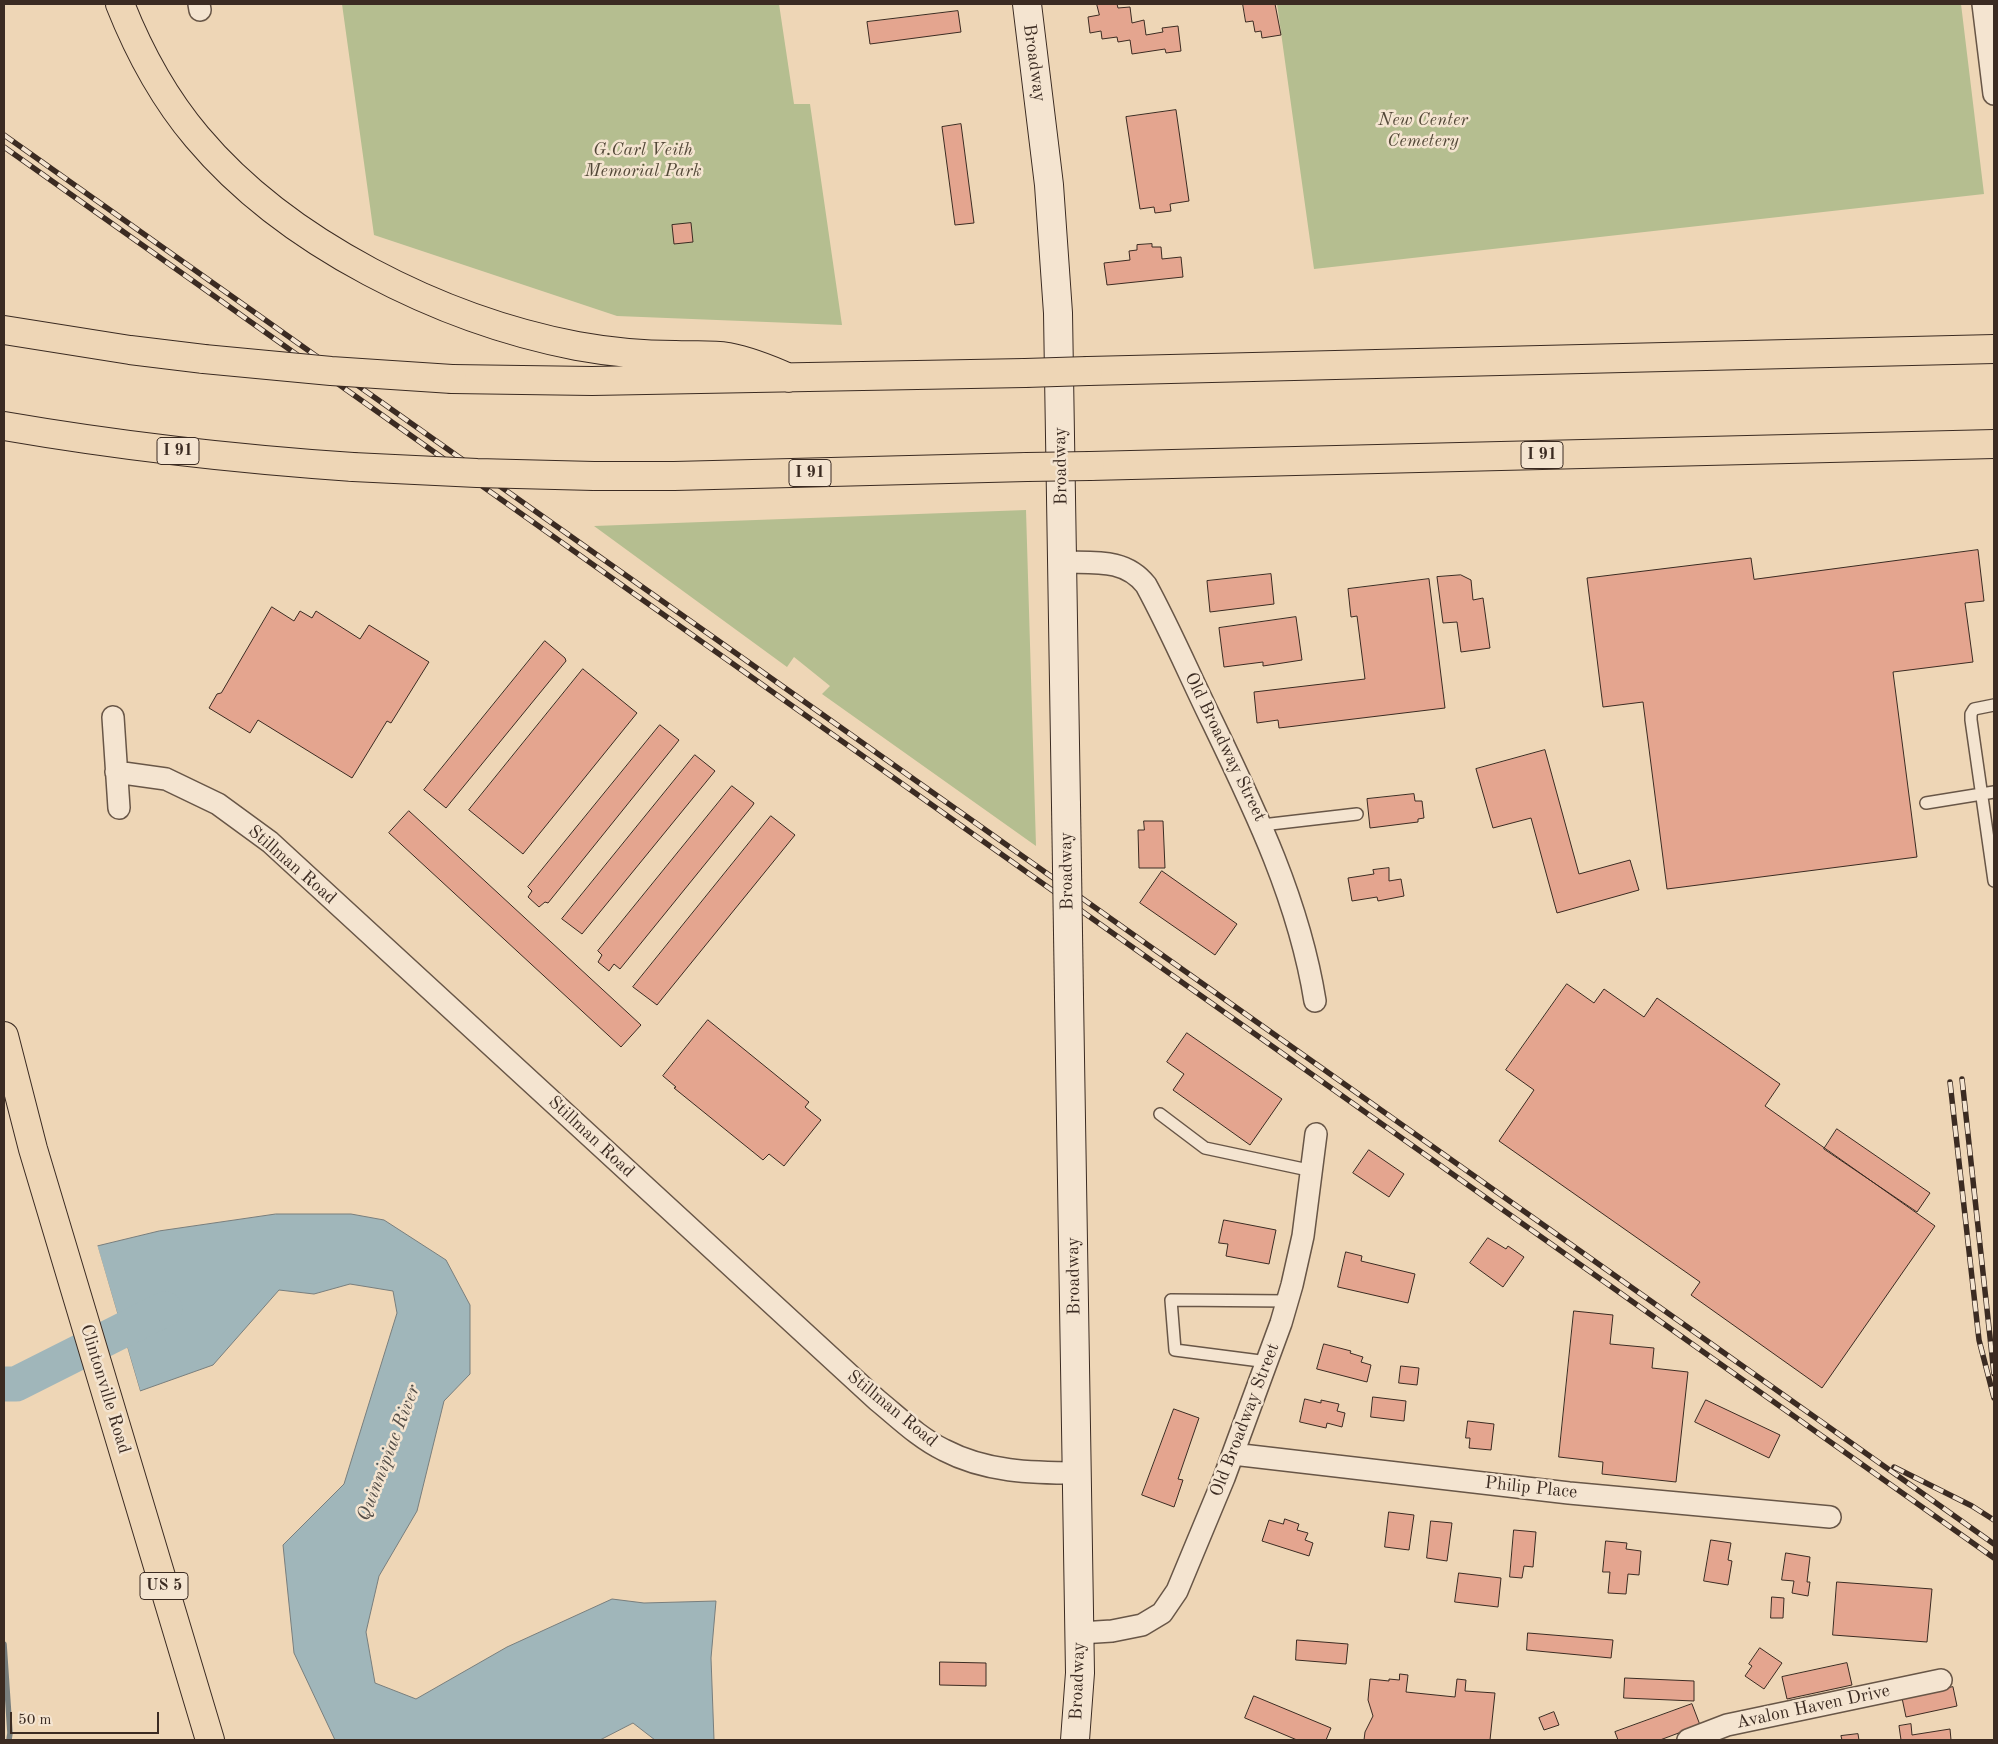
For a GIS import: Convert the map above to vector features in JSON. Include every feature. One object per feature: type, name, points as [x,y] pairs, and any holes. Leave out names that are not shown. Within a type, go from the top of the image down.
[{"type":"main road","points":[[120,4],[154,77],[180,116],[206,147],[230,172],[271,206],[318,241],[362,267],[407,290],[460,311],[552,340],[628,353],[727,357],[765,367],[790,378]]},
{"type":"main road","name":"Broadway","points":[[1027,4],[1042,122],[1055,250],[1058,313],[1080,1633],[1079,1704],[1075,1740]]},
{"type":"main road","points":[[4,330],[204,359],[331,371],[452,379],[549,382],[1025,373],[1991,349]]},
{"type":"main road","name":"I 91","points":[[4,426],[190,452],[353,467],[594,476],[674,476],[1994,444]]},
{"type":"main road","name":"Clintonville Road","points":[[4,1036],[33,1149],[210,1740]]},
{"type":"street","points":[[1983,4],[1994,94]]},
{"type":"street","name":"Old Broadway Street","points":[[1063,562],[1117,565],[1133,571],[1146,585],[1262,825],[1299,927],[1310,968],[1315,1001]]},
{"type":"street","points":[[113,717],[119,808]]},
{"type":"street","name":"Stillman Road","points":[[116,772],[166,779],[218,804],[270,842],[877,1400],[910,1428],[942,1450],[968,1461],[990,1467],[1022,1472],[1078,1473]]},
{"type":"street","name":"Old Broadway Street","points":[[1080,1633],[1128,1628],[1152,1621],[1162,1613],[1177,1591],[1233,1454],[1268,1362],[1287,1302],[1303,1236],[1316,1134]]},
{"type":"street","name":"Philip Place","points":[[1233,1454],[1568,1493],[1830,1518]]},
{"type":"street","name":"Avalon Haven Drive","points":[[1688,1740],[1727,1725],[1941,1680]]},
{"type":"lane","points":[[1994,705],[1974,709],[1971,714],[1994,881]]},
{"type":"lane","points":[[1926,803],[1994,792]]},
{"type":"lane","points":[[1262,825],[1357,814]]},
{"type":"lane","points":[[1160,1114],[1204,1148],[1312,1171]]},
{"type":"lane","points":[[1268,1362],[1175,1350],[1171,1300],[1287,1302]]},
{"type":"green space","name":"G.Carl Veith Memorial Park","points":[[342,4],[779,4],[794,104],[810,104],[842,325],[617,316],[374,235]]},
{"type":"green space","name":"New Center Cemetery","points":[[1277,4],[1961,4],[1984,194],[1314,269]]},
{"type":"green space","points":[[1026,510],[1036,846],[822,694],[830,686],[794,657],[787,667],[594,526]]},
{"type":"water","points":[[276,1214],[351,1214],[384,1220],[446,1260],[470,1305],[470,1374],[444,1401],[417,1511],[379,1576],[366,1632],[375,1683],[416,1699],[507,1647],[612,1599],[644,1603],[716,1601],[711,1658],[714,1740],[655,1740],[633,1723],[600,1740],[335,1740],[294,1653],[283,1545],[344,1484],[397,1313],[393,1291],[350,1284],[314,1294],[279,1290],[213,1365],[140,1391],[97,1246],[159,1231]]},
{"type":"pier","points":[[97,1244],[141,1394],[138,1392],[95,1247]]},
{"type":"building","points":[[1097,4],[1117,4],[1118,8],[1130,7],[1132,23],[1144,20],[1146,35],[1163,32],[1162,28],[1178,26],[1181,51],[1166,53],[1165,49],[1132,54],[1130,40],[1118,42],[1117,37],[1102,39],[1101,31],[1090,33],[1088,17],[1099,15]]},
{"type":"building","points":[[1243,4],[1275,4],[1281,35],[1262,38],[1261,31],[1255,32],[1253,21],[1246,22]]},
{"type":"building","points":[[958,11],[961,32],[870,44],[867,22]]},
{"type":"building","points":[[1176,110],[1189,201],[1170,204],[1171,211],[1155,213],[1154,207],[1140,209],[1126,117]]},
{"type":"building","points":[[961,124],[974,223],[955,225],[942,127]]},
{"type":"building","points":[[691,223],[693,242],[674,244],[672,225]]},
{"type":"building","points":[[1152,244],[1152,247],[1161,247],[1162,259],[1181,257],[1183,277],[1107,285],[1104,263],[1130,260],[1129,251],[1137,250],[1137,245]]},
{"type":"building","points":[[1978,550],[1984,601],[1965,603],[1973,662],[1893,672],[1917,857],[1667,889],[1643,702],[1603,707],[1587,578],[1751,558],[1754,579]]},
{"type":"building","points":[[1271,574],[1274,604],[1210,612],[1207,581]]},
{"type":"building","points":[[1461,575],[1471,580],[1473,600],[1483,598],[1490,648],[1461,652],[1457,622],[1443,623],[1437,577]]},
{"type":"building","points":[[1429,579],[1445,708],[1279,728],[1278,720],[1257,723],[1254,692],[1365,679],[1357,616],[1351,617],[1348,589]]},
{"type":"building","points":[[272,607],[294,621],[300,611],[312,618],[316,611],[360,639],[369,625],[429,662],[391,723],[387,721],[352,778],[258,720],[250,733],[209,708],[217,694],[221,693]]},
{"type":"building","points":[[1296,617],[1302,660],[1263,666],[1263,662],[1224,667],[1219,628]]},
{"type":"building","points":[[545,641],[566,661],[446,808],[424,790]]},
{"type":"building","points":[[583,669],[637,713],[523,854],[469,810]]},
{"type":"building","points":[[660,725],[679,740],[548,903],[545,902],[539,907],[528,897],[532,891],[528,887]]},
{"type":"building","points":[[1545,750],[1579,874],[1630,860],[1639,890],[1557,913],[1531,818],[1493,828],[1476,769]]},
{"type":"building","points":[[695,755],[715,771],[582,934],[562,919]]},
{"type":"building","points":[[732,786],[754,803],[753,805],[620,969],[614,964],[609,971],[598,962],[602,955],[598,951]]},
{"type":"building","points":[[1414,794],[1415,801],[1422,801],[1424,818],[1418,819],[1418,822],[1370,828],[1367,799]]},
{"type":"building","points":[[409,811],[641,1025],[621,1047],[389,833]]},
{"type":"building","points":[[771,816],[795,835],[657,1005],[633,987]]},
{"type":"building","points":[[1144,821],[1163,821],[1165,868],[1139,868],[1138,830],[1144,830]]},
{"type":"building","points":[[1389,868],[1389,881],[1401,879],[1404,896],[1378,901],[1377,897],[1352,901],[1348,878],[1374,874],[1373,870]]},
{"type":"building","points":[[1162,871],[1237,924],[1215,955],[1140,903]]},
{"type":"building","points":[[1567,984],[1594,1003],[1604,989],[1644,1017],[1657,998],[1780,1084],[1765,1106],[1935,1226],[1822,1388],[1691,1295],[1700,1282],[1499,1141],[1534,1090],[1506,1070]]},
{"type":"building","points":[[708,1020],[809,1102],[805,1107],[821,1120],[784,1166],[769,1154],[763,1160],[674,1088],[676,1087],[663,1076]]},
{"type":"building","points":[[1187,1033],[1282,1099],[1250,1145],[1173,1090],[1184,1074],[1167,1062]]},
{"type":"building","points":[[1837,1129],[1930,1193],[1917,1212],[1824,1149]]},
{"type":"building","points":[[1369,1150],[1404,1174],[1389,1197],[1353,1173]]},
{"type":"building","points":[[1224,1220],[1276,1230],[1269,1264],[1226,1256],[1228,1244],[1219,1243]]},
{"type":"building","points":[[1488,1238],[1506,1249],[1508,1246],[1524,1257],[1503,1287],[1470,1263]]},
{"type":"building","points":[[1346,1252],[1362,1256],[1361,1261],[1415,1274],[1408,1303],[1338,1287]]},
{"type":"building","points":[[1574,1311],[1613,1315],[1610,1344],[1654,1348],[1652,1368],[1688,1372],[1676,1482],[1602,1474],[1603,1462],[1559,1457]]},
{"type":"building","points":[[1324,1344],[1351,1351],[1350,1353],[1363,1357],[1361,1362],[1371,1365],[1367,1382],[1317,1369]]},
{"type":"building","points":[[1401,1366],[1419,1368],[1417,1385],[1399,1383]]},
{"type":"building","points":[[1373,1397],[1406,1401],[1404,1421],[1371,1417]]},
{"type":"building","points":[[1305,1399],[1321,1403],[1321,1400],[1339,1404],[1337,1411],[1345,1413],[1342,1427],[1327,1423],[1326,1428],[1300,1422]]},
{"type":"building","points":[[1706,1400],[1780,1435],[1769,1458],[1695,1422]]},
{"type":"building","points":[[1174,1409],[1199,1418],[1178,1479],[1183,1480],[1174,1507],[1142,1495]]},
{"type":"building","points":[[1468,1421],[1494,1424],[1491,1450],[1469,1448],[1470,1438],[1466,1438]]},
{"type":"building","points":[[1389,1512],[1414,1515],[1409,1550],[1385,1547]]},
{"type":"building","points":[[1285,1519],[1299,1524],[1297,1530],[1308,1533],[1305,1540],[1313,1543],[1309,1556],[1262,1541],[1269,1520],[1283,1524]]},
{"type":"building","points":[[1431,1521],[1452,1523],[1447,1561],[1427,1558]]},
{"type":"building","points":[[1514,1530],[1536,1532],[1533,1567],[1524,1566],[1522,1578],[1510,1577]]},
{"type":"building","points":[[1711,1540],[1731,1543],[1728,1560],[1732,1561],[1728,1585],[1704,1581]]},
{"type":"building","points":[[1606,1541],[1627,1543],[1626,1549],[1641,1551],[1639,1575],[1628,1574],[1626,1594],[1608,1593],[1610,1572],[1603,1572]]},
{"type":"building","points":[[1786,1553],[1810,1557],[1807,1582],[1810,1582],[1808,1596],[1792,1593],[1794,1581],[1782,1580]]},
{"type":"building","points":[[1459,1573],[1501,1578],[1498,1607],[1455,1602]]},
{"type":"building","points":[[1837,1582],[1932,1589],[1927,1642],[1833,1635]]},
{"type":"building","points":[[1772,1597],[1784,1598],[1783,1618],[1771,1618]]},
{"type":"building","points":[[1528,1633],[1613,1640],[1611,1658],[1527,1650]]},
{"type":"building","points":[[1297,1640],[1348,1644],[1346,1664],[1296,1660]]},
{"type":"building","points":[[1760,1648],[1782,1663],[1764,1689],[1745,1676],[1752,1666],[1749,1664]]},
{"type":"building","points":[[940,1662],[986,1663],[986,1686],[940,1685]]},
{"type":"building","points":[[1847,1663],[1852,1685],[1787,1699],[1782,1677]]},
{"type":"building","points":[[1400,1674],[1408,1675],[1406,1692],[1455,1697],[1457,1679],[1466,1680],[1465,1691],[1495,1693],[1490,1740],[1364,1740],[1365,1732],[1373,1716],[1368,1700],[1370,1679],[1399,1680]]},
{"type":"building","points":[[1625,1678],[1694,1681],[1694,1701],[1624,1698]]},
{"type":"building","points":[[1953,1687],[1957,1706],[1906,1717],[1902,1698]]},
{"type":"building","points":[[1254,1696],[1331,1728],[1326,1740],[1297,1740],[1245,1718]]},
{"type":"building","points":[[1692,1704],[1700,1725],[1660,1740],[1618,1740],[1615,1732]]},
{"type":"building","points":[[1554,1712],[1559,1725],[1544,1730],[1539,1718]]},
{"type":"building","points":[[1911,1724],[1912,1735],[1950,1729],[1951,1740],[1901,1740],[1899,1726]]},
{"type":"building","points":[[1858,1734],[1859,1740],[1842,1740],[1841,1736]]},
{"type":"waterway","name":"Quinnipiac River","points":[[4,1384],[16,1384],[165,1309]]},
{"type":"waterway","points":[[4,1644],[9,1740]]},
{"type":"railway","points":[[4,135],[1994,1544]]},
{"type":"railway","points":[[4,147],[1994,1558]]},
{"type":"railway","points":[[1962,1079],[1994,1374]]},
{"type":"railway","points":[[1950,1082],[1979,1340],[1994,1398]]},
{"type":"railway","points":[[1894,1467],[1972,1506],[1994,1520]]}]
